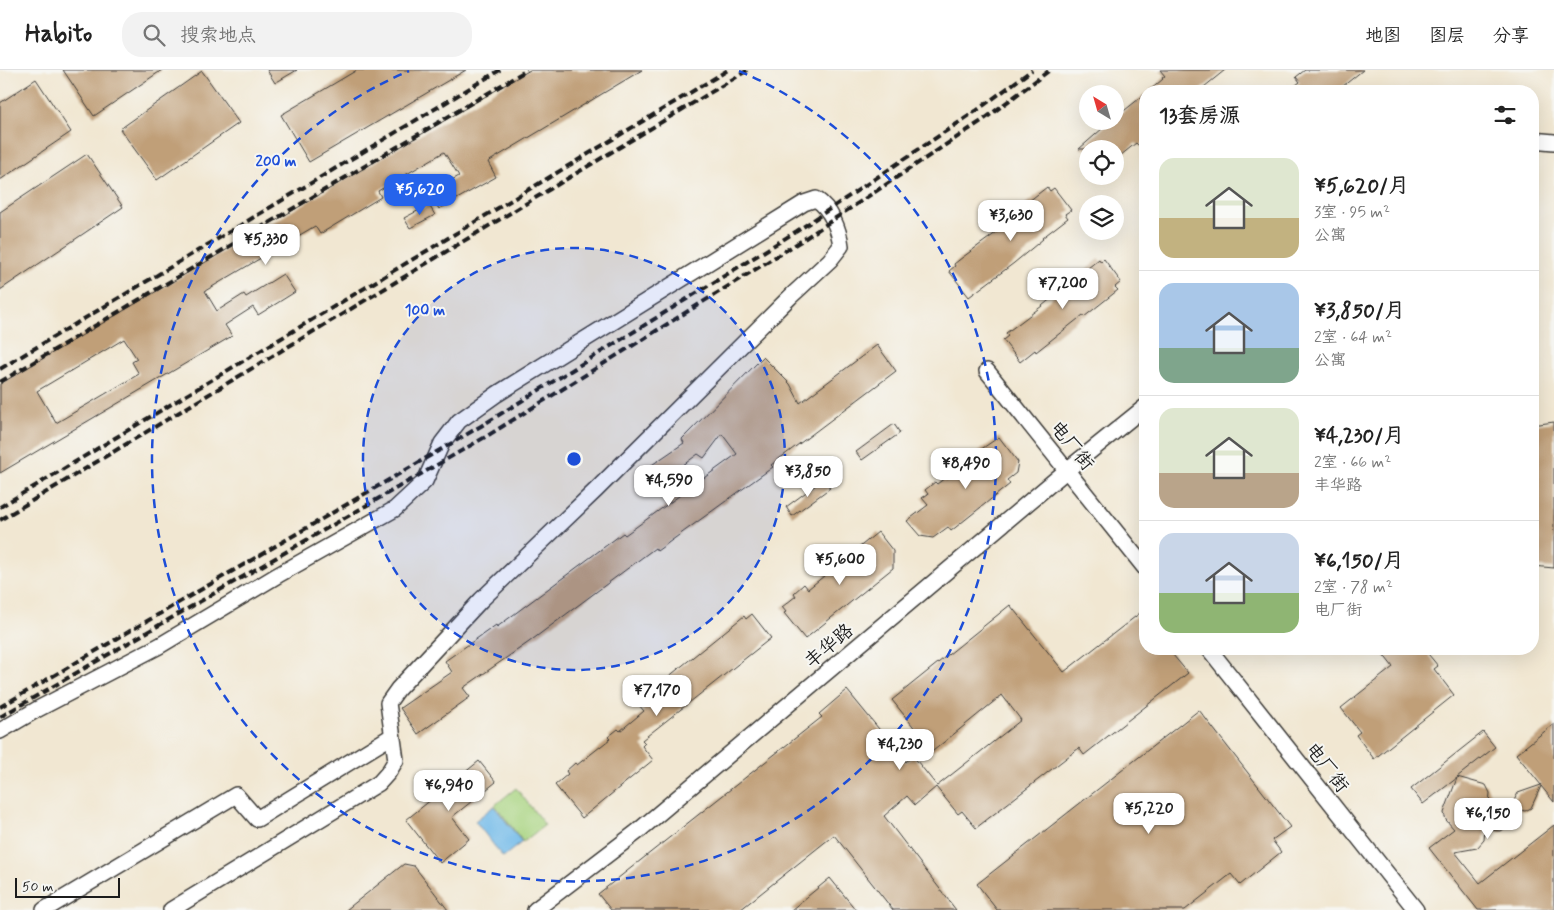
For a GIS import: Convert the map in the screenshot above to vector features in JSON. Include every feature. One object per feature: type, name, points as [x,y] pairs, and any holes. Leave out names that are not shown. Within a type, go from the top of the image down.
[{"type":"street","points":[[1539,141],[1554,142]]},
{"type":"street","points":[[0,731],[36,710],[159,646],[278,575],[395,509],[425,481],[442,443],[459,421],[506,389],[804,203],[816,199],[825,205],[840,233],[841,246],[830,260],[481,600],[398,689],[388,702],[396,760],[380,783],[171,910]]},
{"type":"street","name":"电厂街","points":[[987,371],[1139,560]]},
{"type":"street","name":"丰华路","points":[[535,910],[637,832],[1067,470],[1139,412]]},
{"type":"street","name":"电厂街","points":[[1214,655],[1416,910]]},
{"type":"street","points":[[44,910],[236,795],[257,820],[392,736]]},
{"type":"green space","points":[[516,788],[545,825],[523,842],[495,805]]},
{"type":"water","points":[[494,806],[522,842],[503,857],[475,821]]},
{"type":"building","points":[[63,70],[162,70],[94,116]]},
{"type":"building","points":[[267,70],[297,70],[275,83]]},
{"type":"building","points":[[357,70],[466,70],[309,162],[281,115]]},
{"type":"building","points":[[530,70],[642,70],[488,162],[496,177],[439,209],[429,193],[459,176],[444,152],[378,191],[381,197],[320,234],[315,226],[205,291],[217,311],[244,294],[246,297],[283,274],[295,292],[258,315],[253,307],[225,325],[232,336],[0,473],[0,384]],"holes":[[[124,339],[137,359],[132,362],[139,374],[56,423],[37,391]]]},
{"type":"building","points":[[1160,70],[1225,70],[1206,85],[1156,85],[1165,76]]},
{"type":"building","points":[[1305,70],[1363,70],[1344,85],[1296,85],[1300,82],[1296,77]]},
{"type":"building","points":[[202,71],[239,123],[157,180],[120,129]]},
{"type":"building","points":[[36,79],[71,132],[0,180],[0,103]]},
{"type":"building","points":[[1139,99],[1139,146],[1136,143],[1124,153],[1124,140],[1089,140],[1101,130],[1124,130],[1124,111]]},
{"type":"building","points":[[87,154],[123,207],[0,290],[0,212]]},
{"type":"building","points":[[1047,187],[1050,191],[1054,188],[1071,210],[1065,214],[1068,218],[969,297],[949,271],[955,266],[954,264],[1023,213],[1022,211],[1026,208],[1024,205]]},
{"type":"building","points":[[429,205],[435,215],[410,228],[404,218]]},
{"type":"building","points":[[1099,259],[1101,262],[1104,259],[1121,282],[1115,287],[1118,290],[1084,317],[1083,315],[1036,352],[1035,350],[1020,362],[1003,340],[1008,336],[1006,333]]},
{"type":"building","points":[[877,345],[896,371],[771,465],[773,467],[657,551],[655,548],[529,642],[463,688],[470,697],[418,734],[400,708],[452,672],[445,661],[496,625],[497,627],[623,533],[625,535],[737,454],[722,434],[704,458],[698,454],[648,491],[637,475],[684,443],[682,439],[763,357],[790,384],[800,403]]},
{"type":"building","points":[[1554,422],[1554,568],[1539,567],[1539,424]]},
{"type":"building","points":[[894,424],[900,433],[862,460],[856,452]]},
{"type":"building","points":[[999,437],[1018,462],[1016,473],[1007,480],[1010,484],[951,531],[948,527],[933,538],[920,536],[907,521],[928,505],[922,498],[928,494],[925,490],[935,482],[937,484],[946,479],[980,450]]},
{"type":"building","points":[[824,479],[830,488],[792,516],[786,507]]},
{"type":"building","points":[[878,532],[893,551],[893,568],[805,639],[784,613],[786,612],[782,607],[796,596],[794,593],[804,584],[808,589]]},
{"type":"building","points":[[1010,605],[1064,672],[1139,614],[1139,655],[1173,655],[1188,673],[1084,755],[1079,748],[976,828],[962,811],[958,814],[936,787],[915,805],[907,796],[884,816],[956,910],[893,910],[834,835],[740,910],[611,910],[598,894],[822,717],[819,714],[847,690],[906,762],[913,756],[937,786],[1021,720],[1002,695],[933,751],[892,700]]},
{"type":"building","points":[[752,614],[771,638],[642,740],[645,743],[642,746],[653,760],[582,818],[555,785],[568,774],[566,771],[575,763],[577,765],[610,739],[608,737],[618,729],[620,731],[644,711],[638,704],[644,700],[642,698],[744,616],[746,619]]},
{"type":"building","points":[[1384,655],[1429,655],[1438,666],[1434,669],[1454,695],[1374,759],[1356,735],[1360,732],[1341,708],[1393,667]]},
{"type":"building","points":[[1199,710],[1290,827],[1272,840],[1281,852],[1240,885],[1231,874],[1185,910],[997,910],[977,884]]},
{"type":"building","points":[[1554,724],[1554,802],[1541,786],[1531,808],[1525,811],[1510,808],[1518,793],[1541,785],[1516,754]]},
{"type":"building","points":[[1483,732],[1495,747],[1457,777],[1486,785],[1490,793],[1489,804],[1509,809],[1509,821],[1501,831],[1485,830],[1484,840],[1477,848],[1455,852],[1480,883],[1554,825],[1554,910],[1478,910],[1429,848],[1454,829],[1446,820],[1444,813],[1457,778],[1423,804],[1411,789]]},
{"type":"building","points":[[479,761],[496,782],[452,817],[469,839],[440,863],[406,820]]},
{"type":"building","points":[[404,864],[414,866],[448,910],[346,910]]},
{"type":"building","points":[[830,878],[856,910],[791,910]]},
{"type":"railway","points":[[0,369],[500,70]]},
{"type":"railway","points":[[0,382],[527,70]]},
{"type":"railway","points":[[0,507],[728,70]]},
{"type":"railway","points":[[0,520],[748,70]]},
{"type":"railway","points":[[0,707],[481,426],[797,231],[976,111],[1032,70]]},
{"type":"railway","points":[[0,717],[487,436],[801,241],[983,120],[1050,70]]}]
